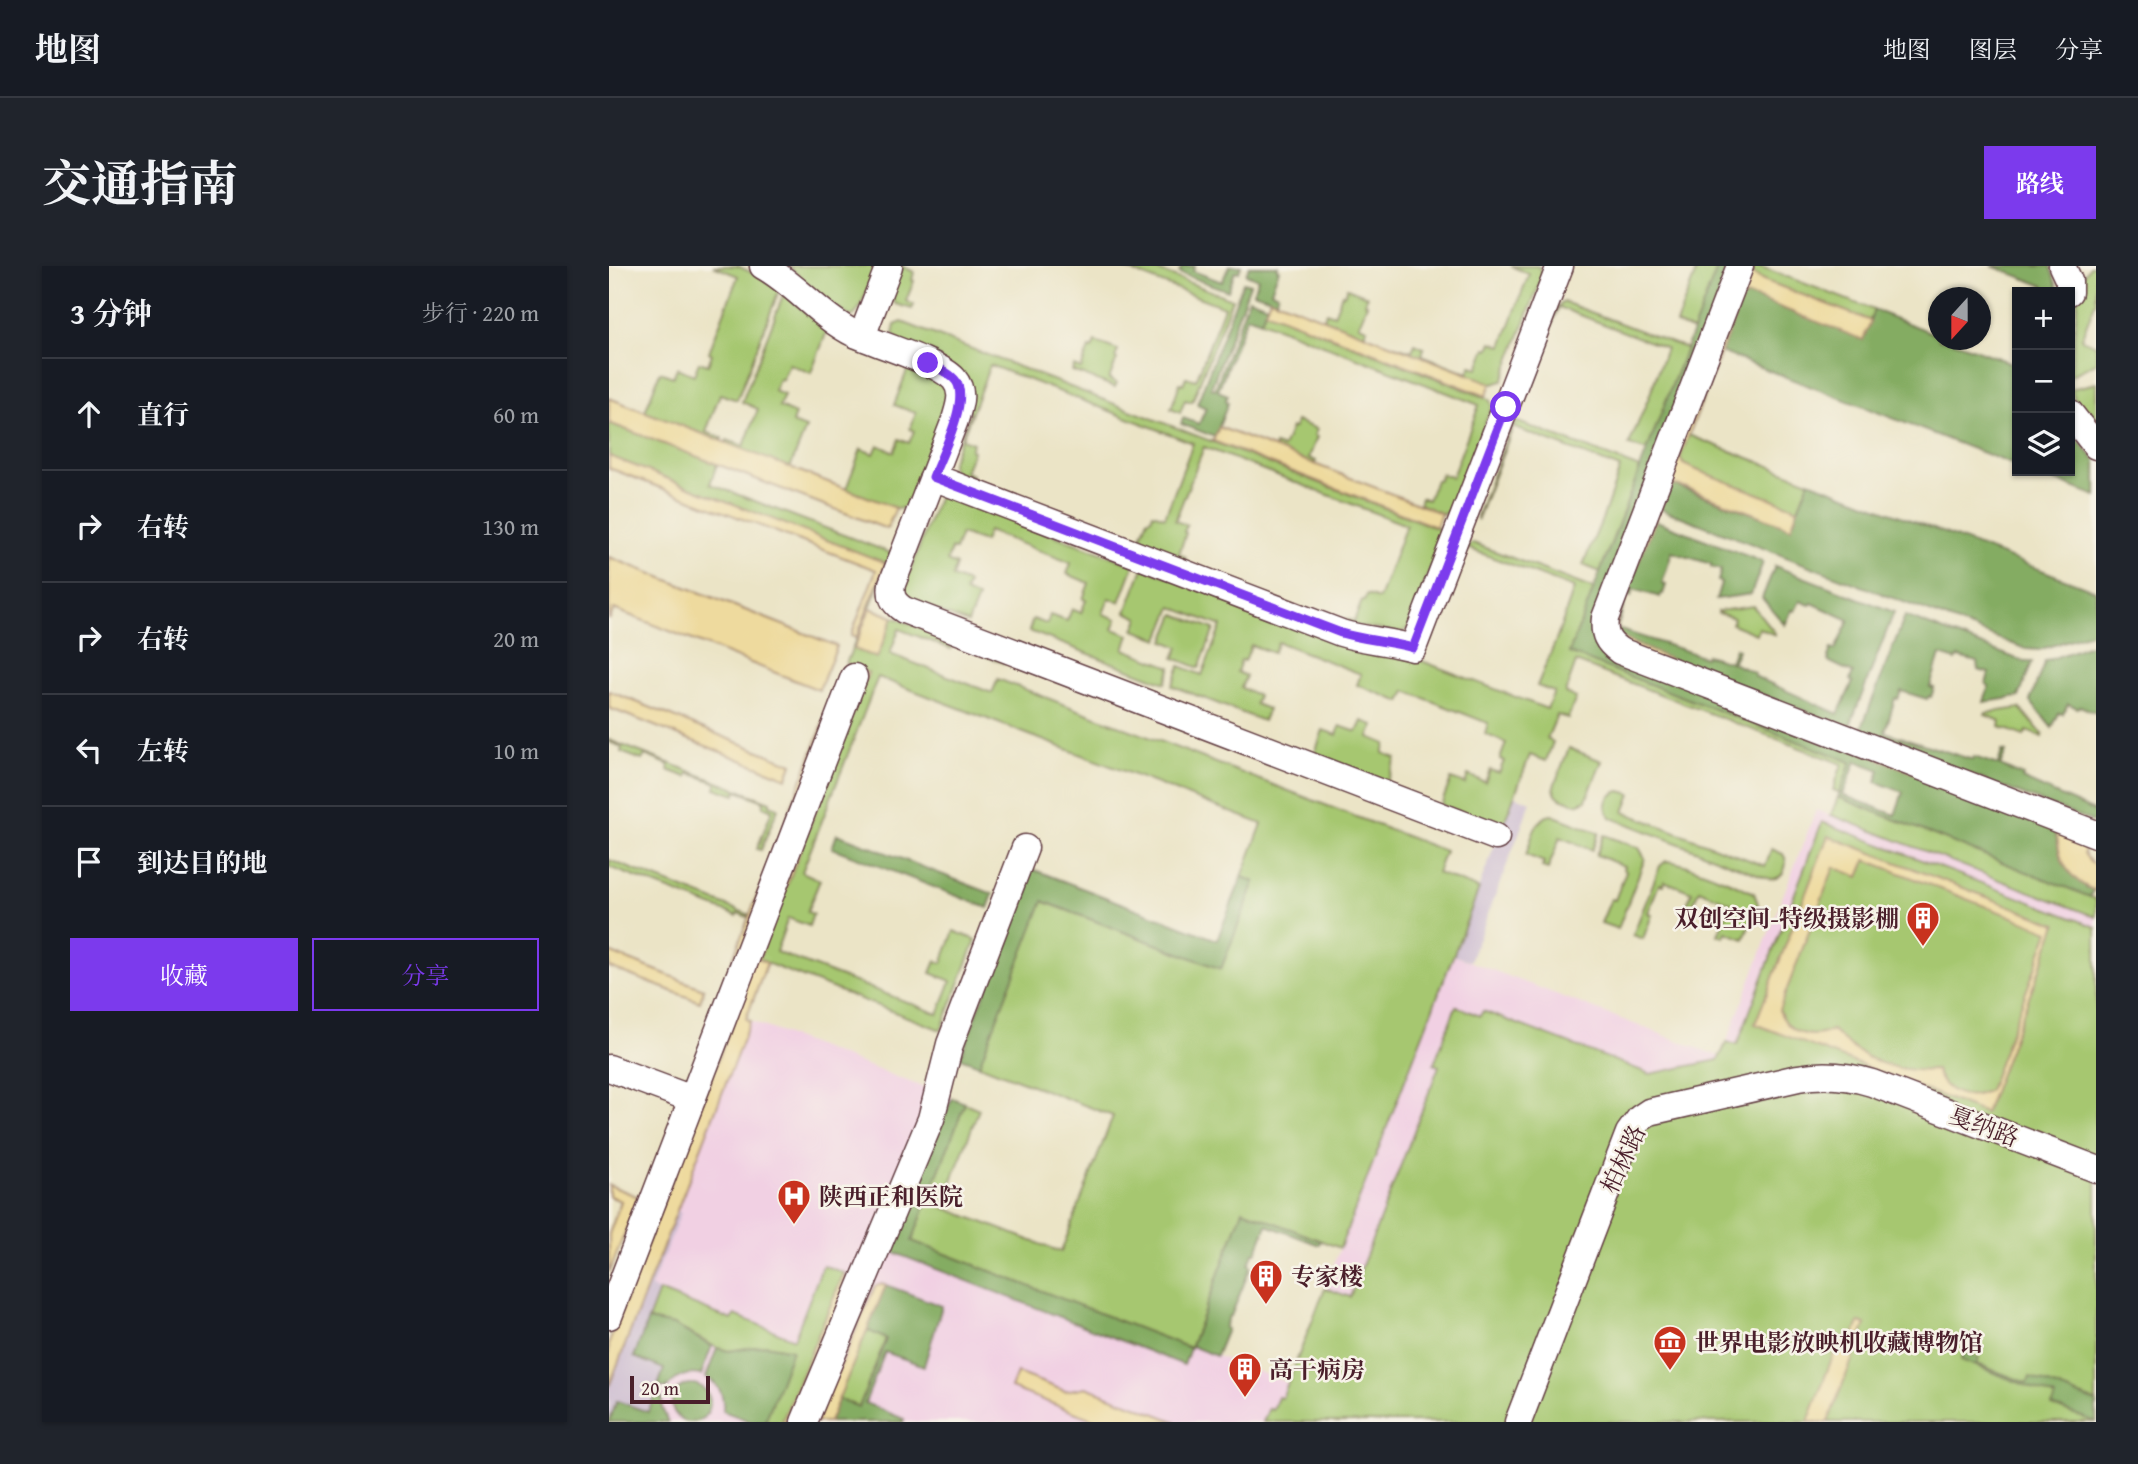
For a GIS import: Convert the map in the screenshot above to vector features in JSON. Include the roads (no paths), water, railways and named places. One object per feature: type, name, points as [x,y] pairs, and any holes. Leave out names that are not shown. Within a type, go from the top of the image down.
[{"type":"street","points":[[763,266],[783,277],[834,322],[862,337],[928,363],[949,374],[956,381],[961,399],[955,420],[892,584],[893,599],[904,610],[1496,837]]},
{"type":"street","points":[[862,337],[889,266]]},
{"type":"street","points":[[933,477],[1341,633],[1413,648],[1560,266]]},
{"type":"street","points":[[1740,266],[1605,618],[1606,637],[1621,651],[2096,834]]},
{"type":"street","points":[[2062,266],[2069,287]]},
{"type":"street","points":[[2075,419],[2096,446]]},
{"type":"street","points":[[609,1316],[854,677]]},
{"type":"street","points":[[804,1422],[931,1119],[950,1044],[1025,848]]},
{"type":"street","points":[[609,1068],[692,1100]]},
{"type":"street","name":"柏林路","points":[[1518,1422],[1629,1133],[1640,1118],[1658,1109],[1817,1074],[1854,1077],[1872,1083]]},
{"type":"street","name":"戛纳路","points":[[1872,1083],[2096,1169]]},
{"type":"place","name":"双创空间-特级摄影棚","points":[[1923,948]]},
{"type":"place","name":"陕西正和医院","points":[[794,1226]]},
{"type":"place","name":"专家楼","points":[[1266,1306]]},
{"type":"place","name":"世界电影放映机收藏博物馆","points":[[1670,1372]]},
{"type":"place","name":"高干病房","points":[[1245,1399]]}]
